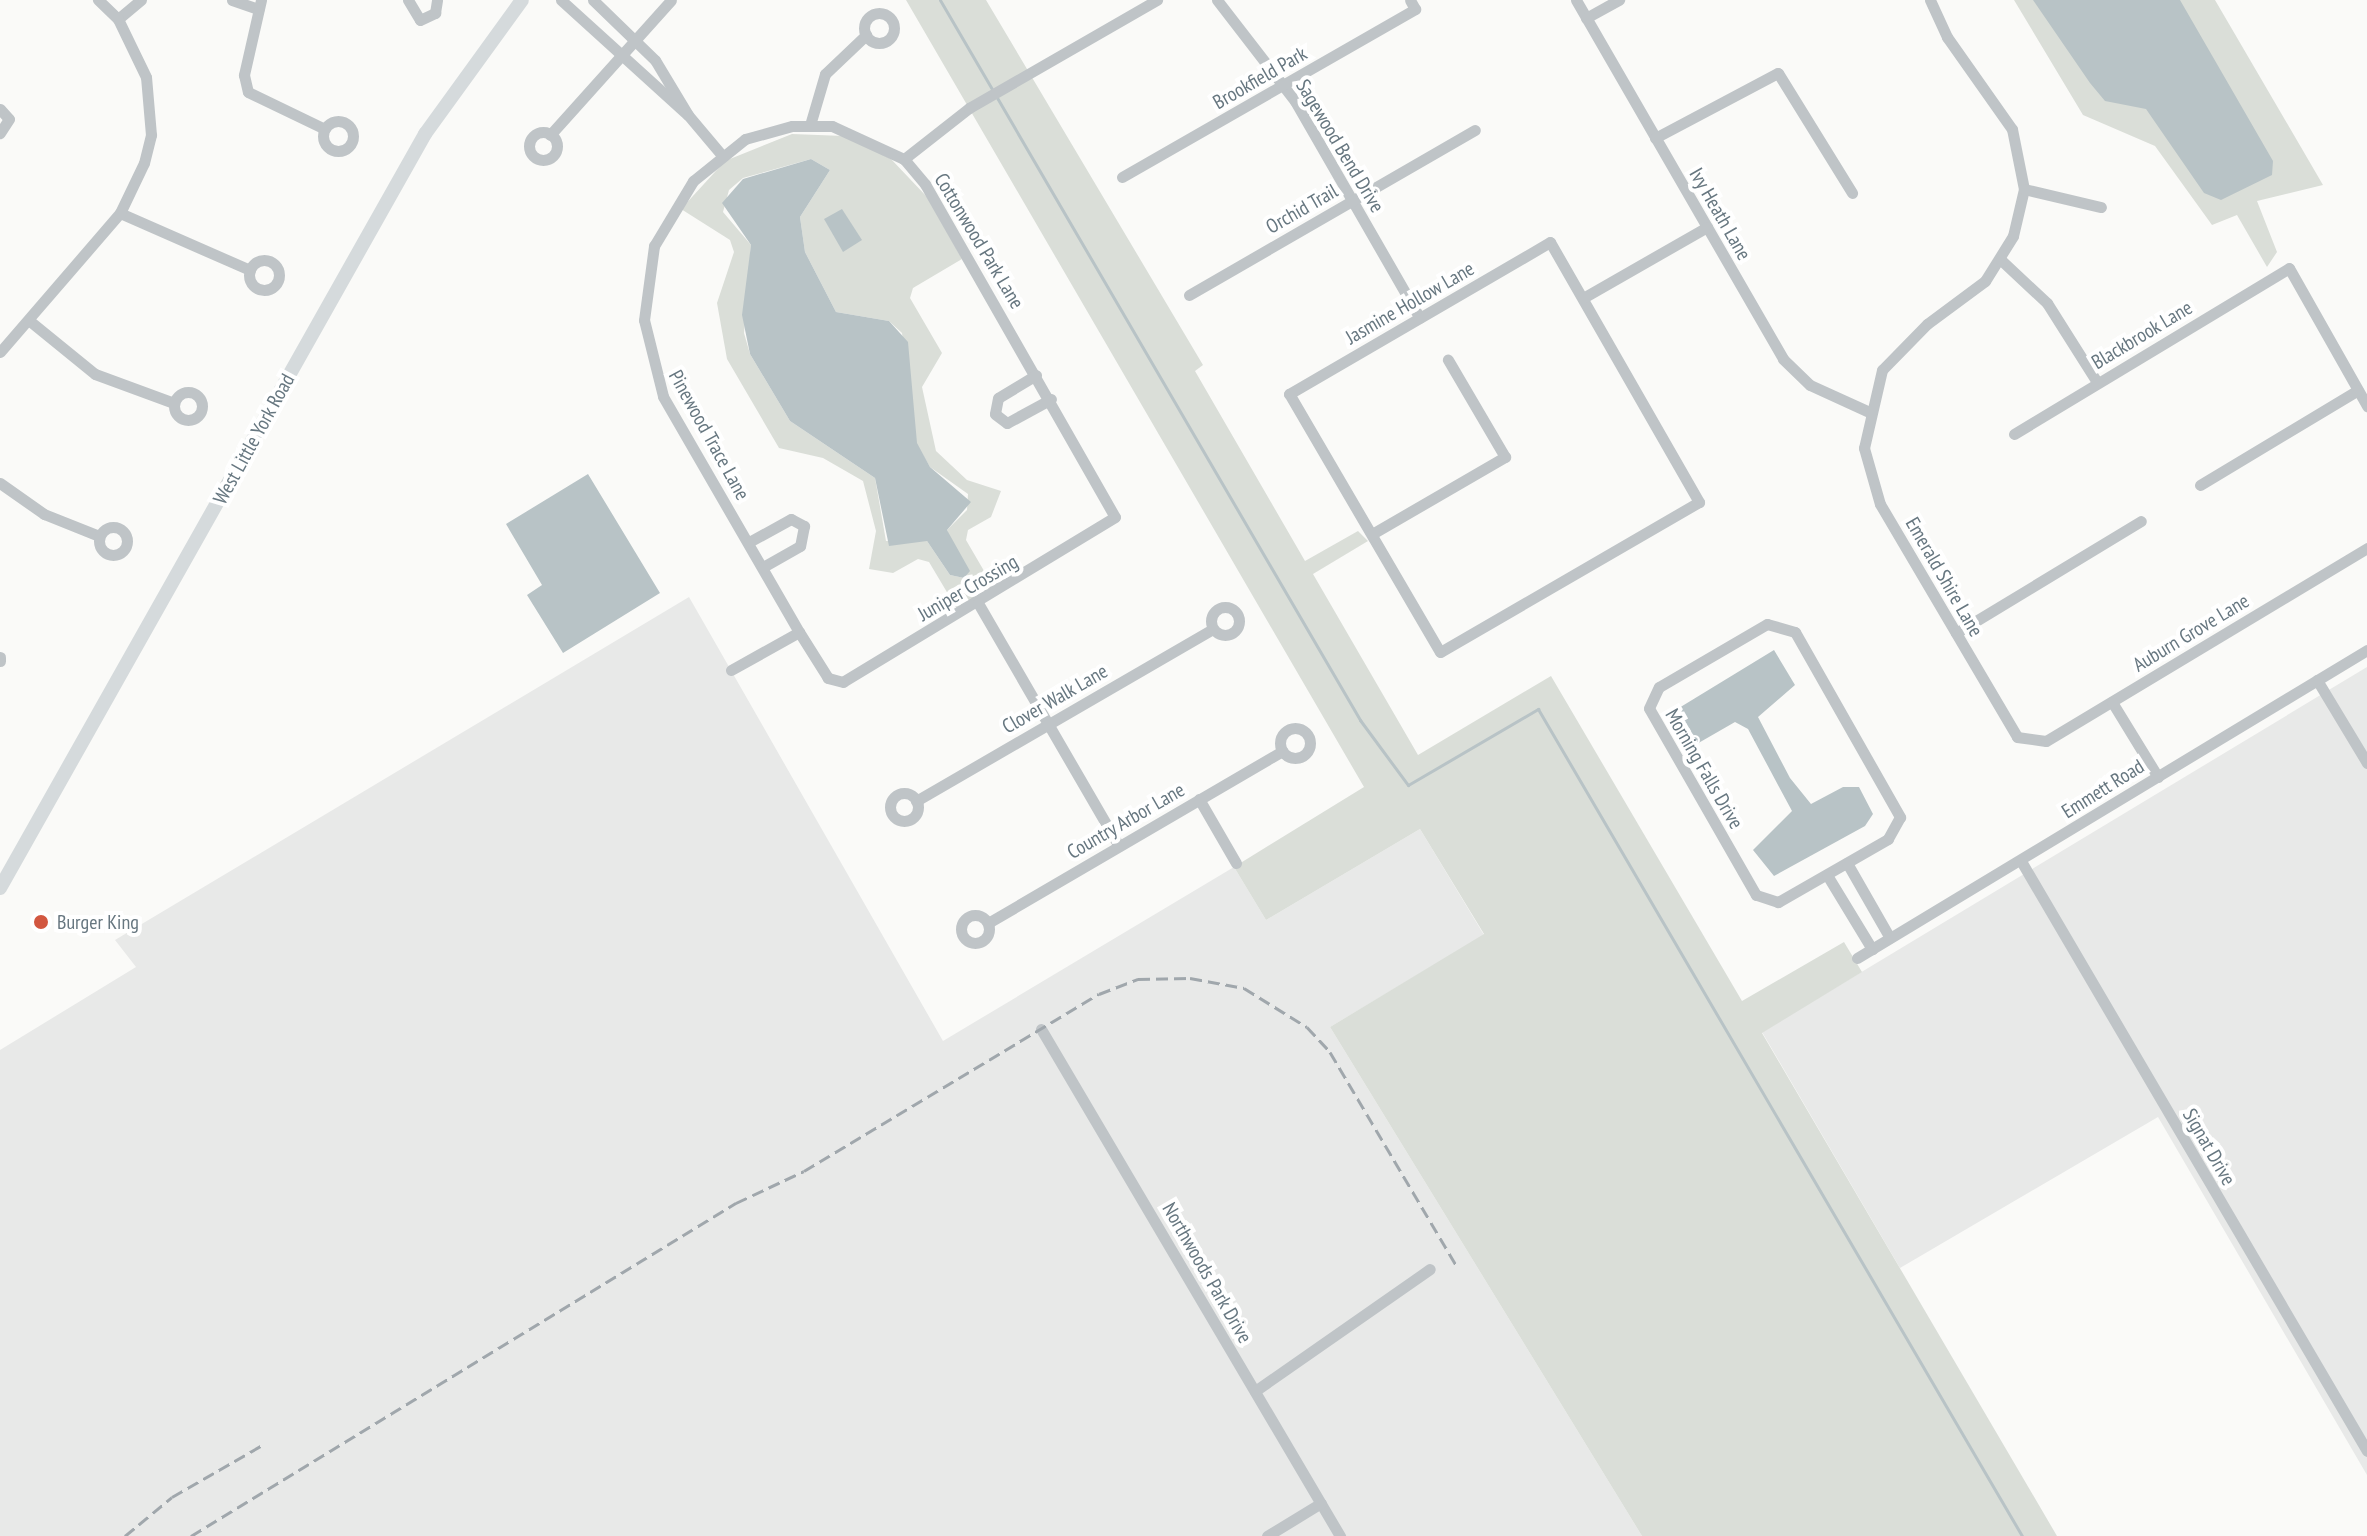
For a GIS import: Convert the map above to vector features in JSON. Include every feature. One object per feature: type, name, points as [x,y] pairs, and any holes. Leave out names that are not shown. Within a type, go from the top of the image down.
[{"type":"main road","name":"West Little York Road","points":[[0,888],[425,134],[522,0]]},
{"type":"street","points":[[0,352],[31,322],[120,213],[144,163],[151,105],[135,47],[118,19],[98,0]]},
{"type":"street","points":[[118,19],[141,0]]},
{"type":"street","points":[[232,0],[260,5],[248,92],[325,129]]},
{"type":"street","points":[[408,0],[420,20],[435,13],[437,0]]},
{"type":"street","points":[[561,0],[688,115],[720,153]]},
{"type":"street","points":[[593,0],[635,38],[679,91],[688,115]]},
{"type":"street","points":[[550,135],[619,54],[671,0]]},
{"type":"street","points":[[904,159],[969,108],[1157,0]]},
{"type":"street","name":"Sagewood Bend Drive","points":[[1217,0],[1283,85],[1420,318]]},
{"type":"street","name":"Ivy Heath Lane","points":[[1576,0],[1783,359],[1810,385],[1867,411]]},
{"type":"street","points":[[1586,18],[1619,0]]},
{"type":"street","points":[[1867,411],[1899,347],[1967,298],[2001,260],[2024,189],[2012,129],[1947,37],[1930,0]]},
{"type":"street","name":"Brookfield Park","points":[[1122,177],[1283,85],[1413,5]]},
{"type":"street","points":[[810,125],[825,74],[866,35]]},
{"type":"street","points":[[1655,138],[1778,73],[1852,193]]},
{"type":"street","points":[[0,109],[9,119],[0,133]]},
{"type":"street","name":"Cottonwood Park Lane","points":[[720,153],[769,130],[810,125],[859,133],[904,159],[1051,399],[1115,517]]},
{"type":"street","name":"Orchid Trail","points":[[1189,295],[1475,130]]},
{"type":"street","name":"Pinewood Trace Lane","points":[[720,153],[664,222],[647,269],[644,320],[663,396],[799,632],[834,681]]},
{"type":"street","points":[[2024,189],[2101,207]]},
{"type":"street","points":[[120,213],[250,270]]},
{"type":"street","points":[[1448,360],[1505,457],[1372,534],[1440,652],[1699,502],[1583,298],[1707,227]]},
{"type":"street","name":"Jasmine Hollow Lane","points":[[1372,534],[1289,394],[1550,242],[1583,298]]},
{"type":"street","points":[[2001,260],[2047,303],[2097,382]]},
{"type":"street","name":"Blackbrook Lane","points":[[2014,434],[2289,268],[2358,390]]},
{"type":"street","points":[[31,322],[95,374],[174,403]]},
{"type":"street","points":[[1036,375],[998,398],[995,414],[1007,423],[1051,399]]},
{"type":"street","points":[[2200,485],[2358,390],[2367,406]]},
{"type":"street","name":"Emerald Shire Lane","points":[[1867,411],[1864,448],[1875,492],[2017,737],[2031,744]]},
{"type":"street","points":[[0,483],[44,514],[99,536]]},
{"type":"street","name":"Juniper Crossing","points":[[834,681],[978,603],[1115,517]]},
{"type":"street","points":[[749,542],[791,519],[804,526],[800,546],[763,567]]},
{"type":"street","points":[[1956,633],[2141,521]]},
{"type":"street","name":"Auburn Grove Lane","points":[[2031,744],[2112,702],[2367,548]]},
{"type":"street","points":[[978,603],[1119,846]]},
{"type":"street","name":"Morning Falls Drive","points":[[1827,875],[1770,902],[1756,895],[1649,708],[1659,687],[1767,624],[1785,624],[1898,809],[1898,826],[1847,863]]},
{"type":"street","name":"Clover Walk Lane","points":[[916,801],[1213,629]]},
{"type":"street","points":[[731,670],[799,632]]},
{"type":"street","name":"Emmett Road","points":[[1857,958],[2367,650]]},
{"type":"street","points":[[2317,680],[2367,763]]},
{"type":"street","points":[[2112,702],[2158,777]]},
{"type":"street","name":"Country Arbor Lane","points":[[988,923],[1282,751]]},
{"type":"street","points":[[1199,799],[1236,863]]},
{"type":"street","name":"Signat Drive","points":[[2021,861],[2367,1451]]},
{"type":"street","points":[[1872,949],[1827,875],[1847,863],[1890,938]]},
{"type":"street","points":[[1848,910],[1867,898]]},
{"type":"street","name":"Northwoods Park Drive","points":[[1041,1029],[1340,1536]]},
{"type":"street","points":[[1255,1391],[1430,1269]]},
{"type":"street","points":[[1267,1536],[1321,1503]]},
{"type":"shaded area","points":[[906,0],[986,0],[1203,365],[1195,371],[1305,561],[1358,531],[1368,541],[1313,574],[1418,755],[1551,676],[1742,1001],[1844,942],[1862,972],[1762,1033],[2057,1536],[1642,1536],[1330,1027],[1484,934],[1420,829],[1266,920],[1234,867],[1364,787]]},
{"type":"shaded area","points":[[2014,0],[2215,0],[2323,185],[2257,201],[2277,252],[2267,267],[2237,215],[2212,225],[2155,146],[2083,115]]},
{"type":"shaded area","points":[[2033,0],[2180,0],[2273,161],[2272,175],[2221,200],[2204,193],[2146,109],[2105,101]]},
{"type":"shaded area","points":[[792,134],[844,136],[891,159],[928,198],[962,259],[913,288],[910,298],[942,353],[922,387],[936,451],[967,480],[1001,491],[991,517],[968,530],[966,540],[994,588],[957,609],[929,562],[918,559],[893,573],[869,569],[876,531],[863,481],[823,458],[779,448],[727,359],[717,303],[734,252],[730,240],[681,209],[725,161]],"holes":[[[811,159],[830,170],[800,217],[805,252],[836,312],[889,321],[902,333],[916,443],[930,467],[968,494],[967,510],[947,530],[964,578],[950,575],[927,541],[886,541],[875,478],[790,421],[750,354],[744,333],[751,245],[723,212],[729,190],[743,178]]]},
{"type":"shaded area","points":[[811,159],[830,170],[800,217],[805,252],[836,312],[889,321],[908,342],[917,443],[930,467],[971,502],[947,530],[970,571],[964,578],[950,575],[927,541],[889,546],[875,478],[790,421],[750,354],[742,315],[751,245],[722,203],[743,179]]},
{"type":"shaded area","points":[[842,209],[862,240],[843,252],[824,219]]},
{"type":"shaded area","points":[[588,474],[660,593],[563,653],[527,595],[542,585],[506,524]]},
{"type":"shaded area","points":[[689,597],[943,1041],[1234,867],[1266,920],[1420,829],[1484,935],[1330,1027],[1642,1536],[0,1536],[0,1050],[136,967],[115,940]]},
{"type":"shaded area","points":[[1774,650],[1795,685],[1758,717],[1790,778],[1811,804],[1843,787],[1859,787],[1873,814],[1865,826],[1774,876],[1753,850],[1792,811],[1748,729],[1735,722],[1695,745],[1674,711]]},
{"type":"shaded area","points":[[2367,667],[2367,1475],[2158,1117],[1900,1268],[1762,1032]]},
{"type":"waterway","points":[[940,0],[1360,720],[1408,785],[1538,709],[2022,1536]]},
{"type":"railway","points":[[191,1536],[736,1203],[804,1171],[1099,994],[1138,979],[1190,978],[1244,988],[1307,1027],[1330,1052],[1456,1265]]},
{"type":"railway","points":[[125,1536],[172,1497],[264,1444]]},
{"type":"place","name":"Burger King","points":[[41,922]]}]
